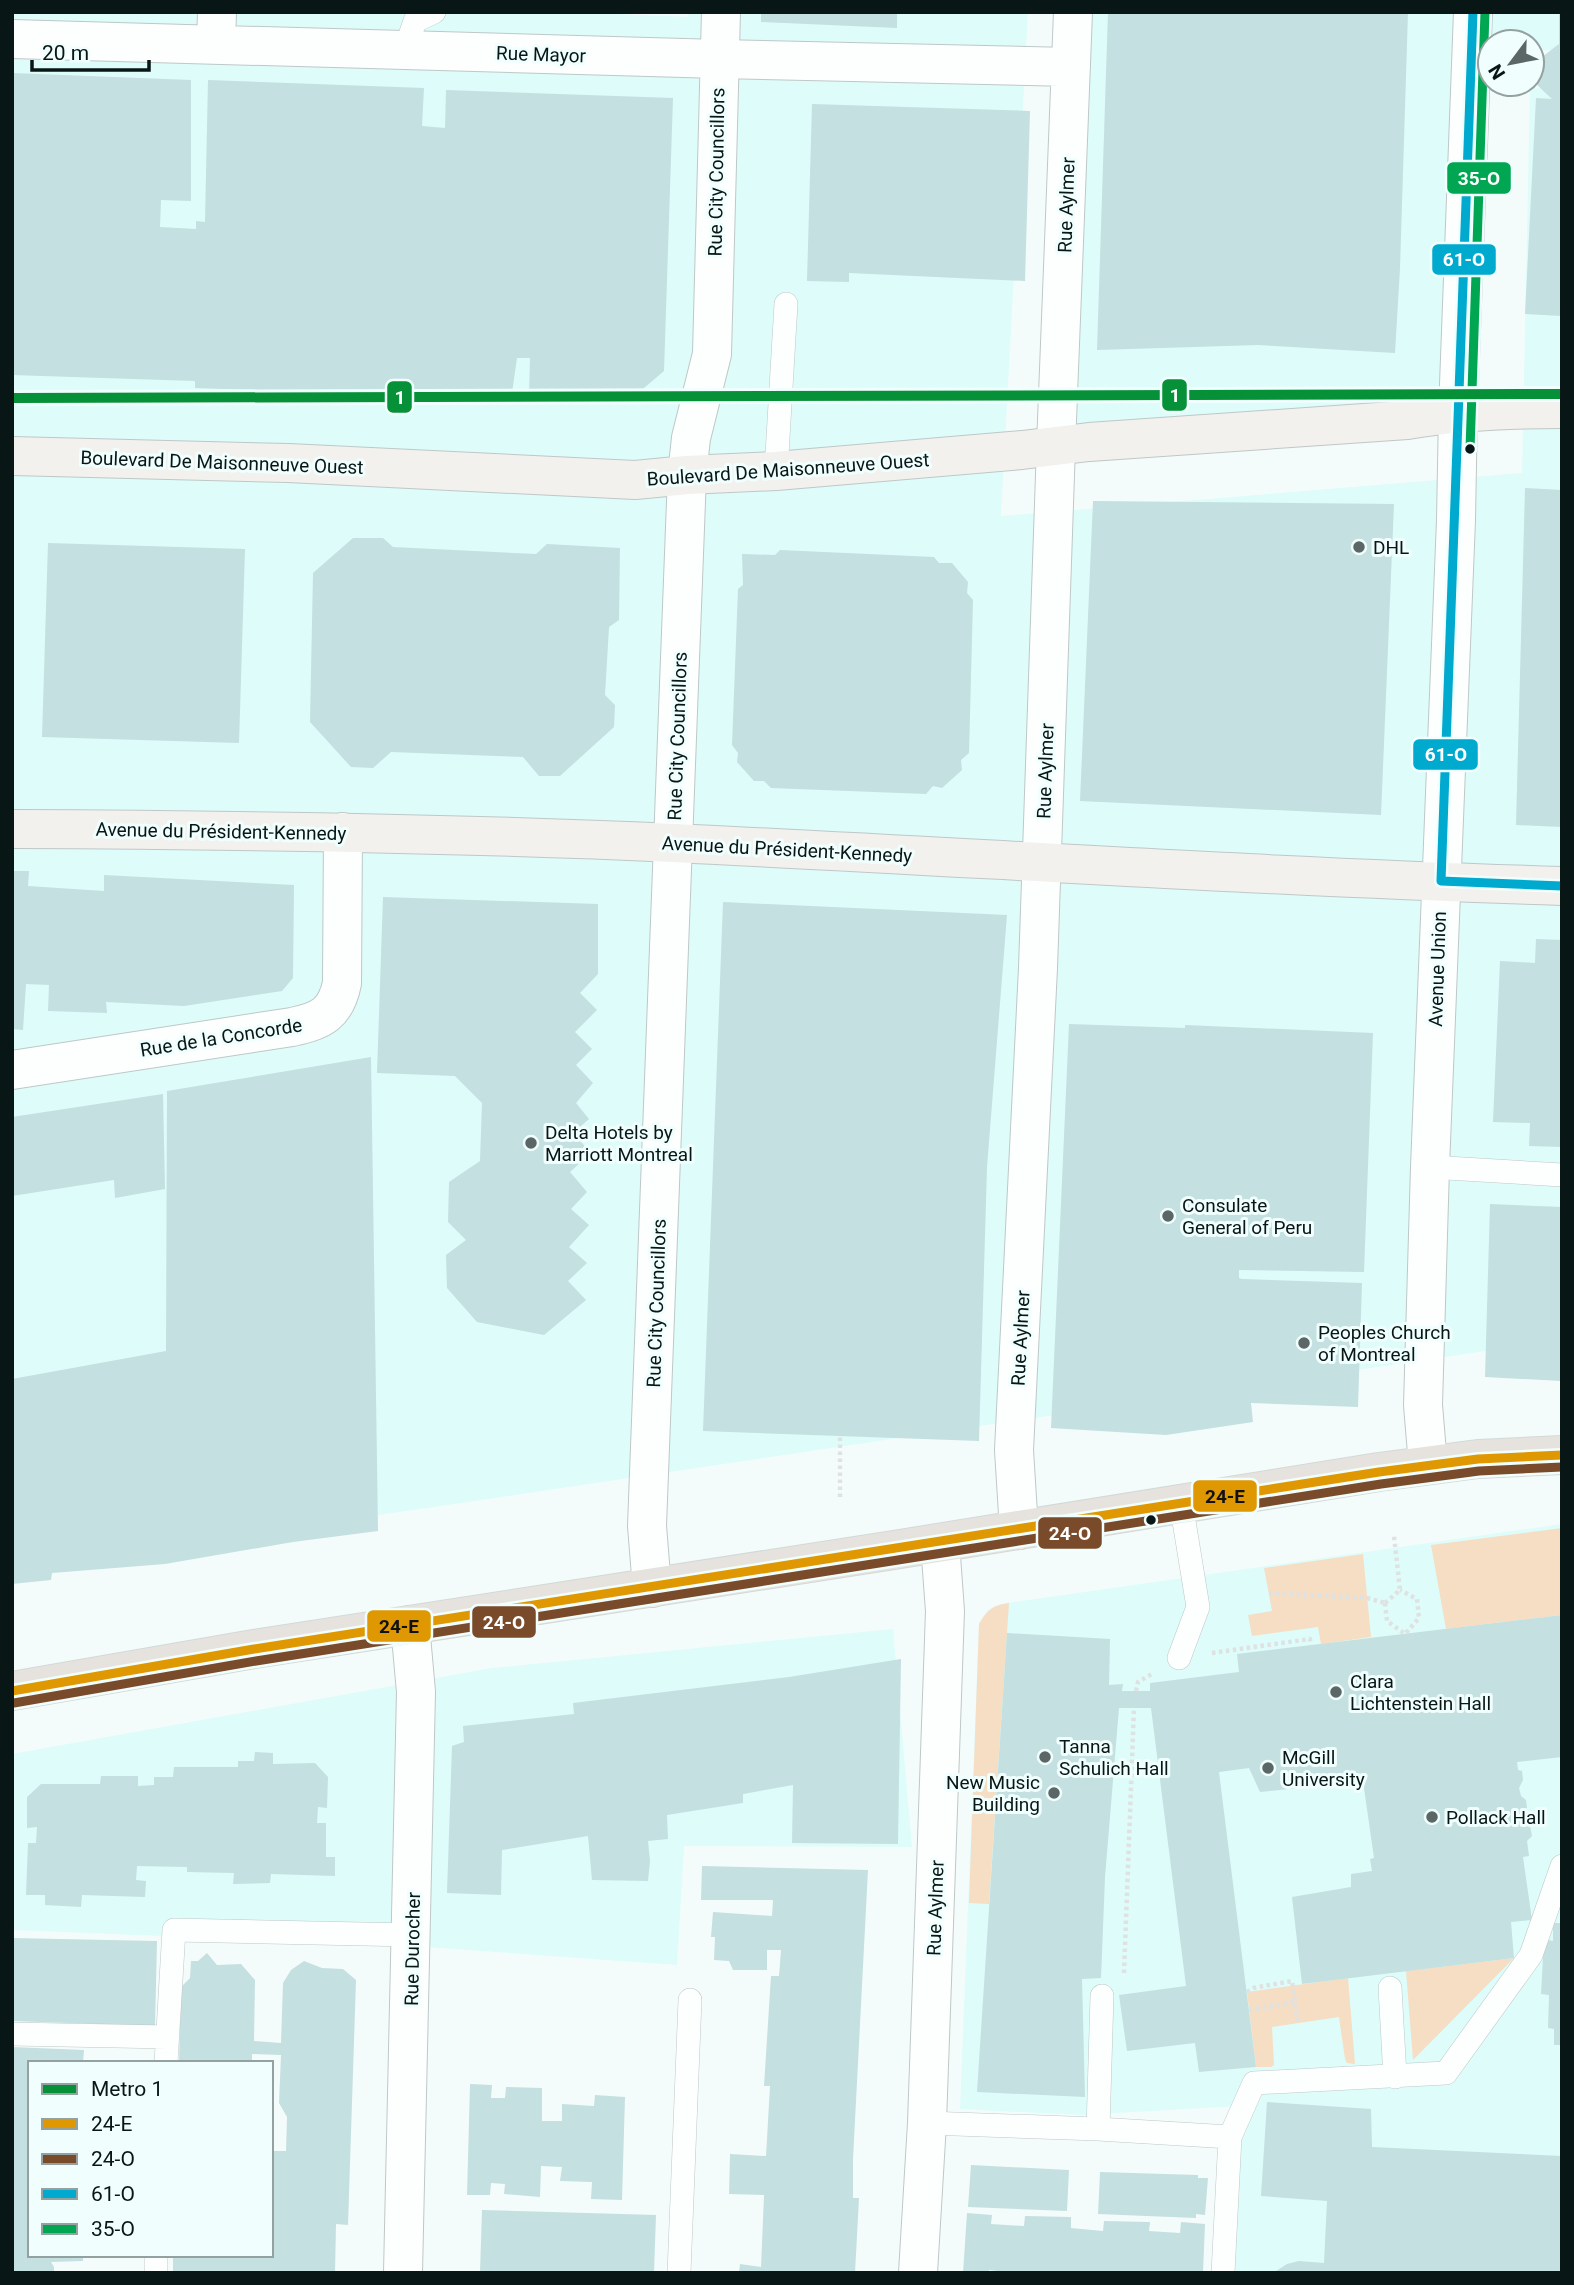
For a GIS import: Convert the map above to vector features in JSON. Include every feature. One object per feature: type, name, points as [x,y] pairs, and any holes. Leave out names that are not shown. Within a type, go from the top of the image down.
[{"type":"main road","points":[[12,1690],[254,1649],[1428,1465],[1478,1459],[1562,1455]]},
{"type":"street","name":"Rue City Councillors","points":[[652,1588],[648,1526],[687,475],[691,438],[712,354],[721,12]]},
{"type":"street","name":"Rue Aylmer","points":[[1019,1530],[1014,1450],[1042,862],[1073,12]]},
{"type":"street","name":"Avenue Union","points":[[1428,1465],[1423,1405],[1430,1167],[1473,12]]},
{"type":"street","name":"Rue Mayor","points":[[12,39],[216,28],[405,50],[1071,66]]},
{"type":"street","name":"Boulevard De Maisonneuve Ouest","points":[[12,456],[288,463],[635,480],[1407,420],[1458,411],[1562,409]]},
{"type":"street","name":"Avenue du Président-Kennedy","points":[[12,829],[343,832],[672,843],[1562,886]]},
{"type":"street","name":"Rue de la Concorde","points":[[12,1070],[292,1027],[310,1023],[326,1014],[338,1001],[342,983],[343,832]]},
{"type":"street","name":"Rue Aylmer","points":[[918,2273],[927,2123],[945,1611],[940,1543]]},
{"type":"street","name":"Rue Durocher","points":[[403,2273],[416,1692],[410,1626]]},
{"type":"lane","points":[[405,50],[415,22],[434,12]]},
{"type":"lane","points":[[776,471],[786,304]]},
{"type":"lane","points":[[1430,1167],[1562,1175]]},
{"type":"lane","points":[[1179,1658],[1198,1606],[1181,1503]]},
{"type":"lane","points":[[1223,2273],[1230,2137],[1254,2083],[1446,2073],[1531,1955],[1562,1866]]},
{"type":"lane","points":[[166,2061],[174,1930],[412,1935]]},
{"type":"lane","points":[[1391,1988],[1395,2077]]},
{"type":"lane","points":[[1098,2129],[1102,1996]]},
{"type":"lane","points":[[679,2273],[690,2000]]},
{"type":"lane","points":[[12,2034],[167,2037]]},
{"type":"lane","points":[[927,2123],[1230,2137]]},
{"type":"path","points":[[840,1436],[840,1497]]},
{"type":"path","points":[[1394,1536],[1400,1590]]},
{"type":"path","points":[[1385,1603],[1387,1621],[1405,1634],[1419,1618],[1417,1599],[1400,1590]]},
{"type":"path","points":[[1385,1603],[1400,1590]]},
{"type":"path","points":[[1269,1593],[1367,1598],[1385,1603]]},
{"type":"path","points":[[1136,1691],[1138,1682],[1179,1658],[1310,1639],[1311,1645]]},
{"type":"path","points":[[1102,1996],[1124,1983],[1134,1708]]},
{"type":"path","points":[[1247,1992],[1253,1988],[1292,1982],[1298,2023]]},
{"type":"path","points":[[1250,2010],[1295,2002]]},
{"type":"shaded area","points":[[12,12],[574,12],[688,17],[689,12],[1028,12],[1001,516],[1522,473],[1530,98],[1546,98],[1546,88],[1562,89],[1562,1351],[1506,1348],[12,1567]]},
{"type":"shaded area","points":[[1073,12],[1562,12],[1562,51],[1546,50],[1546,28],[1476,28],[1476,98],[1485,98],[1458,411],[1056,446]]},
{"type":"shaded area","name":"McGill University","points":[[1562,1524],[1562,2273],[1233,2273],[1239,2140],[1257,2105],[1081,2115],[960,2109],[979,1624],[988,1610],[1000,1604]]},
{"type":"shaded area","points":[[1562,1528],[1562,1615],[1446,1629],[1431,1545]]},
{"type":"shaded area","points":[[1363,1554],[1371,1637],[1321,1644],[1318,1627],[1252,1636],[1248,1615],[1272,1611],[1264,1568]]},
{"type":"shaded area","points":[[1009,1603],[989,1904],[969,1903],[979,1624],[991,1609]]},
{"type":"shaded area","points":[[893,1629],[912,1847],[684,1846],[677,1965],[412,1946],[12,1930],[12,1754],[492,1668]]},
{"type":"shaded area","points":[[1514,1958],[1413,2060],[1406,1971]]},
{"type":"shaded area","points":[[1348,1978],[1355,2064],[1347,2063],[1345,2059],[1339,2017],[1272,2027],[1274,2065],[1256,2067],[1247,1992]]},
{"type":"building","points":[[761,12],[897,12],[897,28],[761,22]]},
{"type":"building","points":[[1108,12],[1408,12],[1395,353],[1258,345],[1097,350]]},
{"type":"building","points":[[1559,12],[1562,12],[1562,316],[1525,314],[1536,98],[1552,99],[1546,93],[1546,54],[1559,44]]},
{"type":"building","points":[[12,73],[191,80],[191,201],[161,200],[160,227],[196,229],[196,221],[205,222],[208,80],[424,88],[422,126],[445,128],[446,90],[673,98],[664,371],[631,399],[529,396],[530,358],[517,358],[511,400],[195,388],[195,381],[12,375]]},
{"type":"building","points":[[812,104],[1030,111],[1025,281],[849,273],[849,282],[807,281]]},
{"type":"building","points":[[1525,488],[1562,490],[1562,827],[1516,825]]},
{"type":"building","points":[[1093,501],[1394,504],[1381,815],[1080,801]]},
{"type":"building","points":[[353,538],[383,538],[393,547],[536,554],[547,544],[620,548],[619,620],[609,627],[605,695],[615,705],[614,727],[560,776],[539,776],[523,757],[391,752],[373,768],[351,767],[310,722],[313,573]]},
{"type":"building","points":[[48,543],[245,549],[239,743],[42,737]]},
{"type":"building","points":[[780,550],[934,557],[939,563],[952,563],[968,582],[967,593],[973,600],[969,753],[961,760],[962,770],[942,788],[933,786],[926,794],[771,788],[764,781],[754,781],[737,762],[738,753],[732,745],[738,589],[743,585],[742,554],[775,555]]},
{"type":"building","points":[[12,871],[29,871],[28,886],[104,891],[104,875],[294,885],[293,978],[282,991],[184,1006],[106,1002],[107,1013],[48,1011],[49,985],[26,984],[23,1030],[12,1029]]},
{"type":"building","name":"Delta Hotels by Marriott Montreal","points":[[383,897],[598,904],[598,974],[580,993],[597,1010],[575,1032],[592,1049],[576,1065],[593,1083],[576,1103],[589,1119],[573,1133],[591,1153],[570,1172],[587,1192],[571,1209],[589,1225],[569,1247],[587,1263],[568,1281],[586,1300],[544,1335],[477,1322],[447,1288],[446,1255],[466,1240],[448,1222],[449,1182],[480,1161],[482,1103],[455,1076],[377,1073]]},
{"type":"building","points":[[723,902],[1007,915],[987,1167],[979,1441],[703,1431]]},
{"type":"building","points":[[1536,939],[1562,940],[1562,1147],[1529,1146],[1530,1123],[1493,1122],[1500,961],[1535,963]]},
{"type":"building","points":[[1069,1024],[1185,1028],[1185,1025],[1373,1033],[1364,1272],[1239,1270],[1239,1278],[1242,1279],[1362,1283],[1358,1407],[1251,1403],[1253,1422],[1166,1435],[1051,1428]]},
{"type":"building","points":[[371,1057],[378,1531],[293,1542],[165,1564],[52,1573],[51,1580],[12,1584],[12,1379],[166,1351],[167,1091]]},
{"type":"building","points":[[163,1094],[165,1189],[115,1198],[114,1180],[12,1196],[12,1117]]},
{"type":"building","points":[[1490,1204],[1562,1207],[1562,1381],[1485,1377]]},
{"type":"building","points":[[1562,1615],[1562,1757],[1517,1762],[1523,1780],[1519,1788],[1527,1808],[1523,1814],[1524,1824],[1530,1826],[1532,1836],[1527,1841],[1529,1856],[1523,1857],[1532,1920],[1511,1922],[1514,1958],[1302,1984],[1292,1897],[1351,1887],[1351,1874],[1372,1871],[1370,1859],[1374,1858],[1363,1781],[1260,1792],[1249,1768],[1219,1772],[1256,2067],[1199,2072],[1195,2043],[1127,2051],[1119,1995],[1186,1986],[1151,1708],[1119,1708],[1105,1877],[1101,1978],[1082,1979],[1085,2097],[977,2092],[1007,1633],[1110,1639],[1109,1685],[1123,1684],[1122,1691],[1150,1691],[1150,1683],[1239,1672],[1237,1654]]},
{"type":"building","points":[[901,1659],[898,1844],[792,1843],[793,1785],[743,1794],[743,1803],[667,1815],[668,1839],[648,1841],[648,1881],[592,1880],[588,1836],[502,1850],[501,1895],[447,1893],[452,1746],[464,1742],[463,1726],[574,1714],[573,1703],[789,1677]]},
{"type":"building","points":[[255,1752],[273,1753],[273,1764],[315,1763],[328,1777],[327,1808],[318,1807],[317,1823],[326,1823],[326,1857],[335,1857],[335,1876],[271,1874],[270,1883],[233,1884],[234,1873],[187,1872],[187,1867],[137,1866],[136,1880],[146,1881],[145,1897],[82,1895],[81,1907],[45,1905],[45,1895],[26,1895],[28,1843],[36,1843],[37,1827],[27,1828],[27,1797],[41,1784],[100,1784],[101,1776],[138,1776],[138,1786],[154,1785],[154,1777],[173,1777],[174,1767],[238,1767],[238,1761],[254,1761]]},
{"type":"building","points":[[702,1866],[868,1870],[853,2159],[853,2198],[859,2198],[855,2273],[739,2273],[740,2264],[761,2267],[764,2195],[729,2194],[730,2154],[766,2156],[770,2086],[764,2086],[771,1976],[779,1976],[781,1950],[767,1950],[767,1970],[733,1970],[729,1961],[714,1960],[715,1937],[711,1937],[713,1912],[772,1916],[773,1900],[701,1900]]},
{"type":"building","points":[[1553,1923],[1562,1923],[1562,2045],[1554,2045],[1554,2029],[1548,2028],[1549,1995],[1541,1994],[1544,1939],[1553,1941]]},
{"type":"building","points":[[12,1938],[157,1941],[155,2026],[12,2021]]},
{"type":"building","points":[[207,1953],[217,1965],[241,1964],[255,1980],[254,2041],[281,2043],[283,1983],[291,1970],[304,1961],[322,1968],[343,1969],[356,1980],[348,2225],[336,2224],[335,2273],[173,2273],[173,2257],[273,2257],[273,2151],[286,2151],[287,2117],[279,2103],[281,2055],[252,2054],[252,2061],[179,2061],[181,1987],[190,1978],[191,1961],[198,1961]]},
{"type":"building","points":[[12,2047],[84,2050],[83,2061],[28,2061],[28,2257],[83,2257],[83,2261],[51,2262],[54,2273],[12,2273]]},
{"type":"building","points":[[470,2084],[492,2085],[491,2098],[505,2098],[506,2087],[542,2088],[542,2121],[562,2121],[562,2104],[594,2106],[595,2095],[625,2097],[622,2200],[591,2199],[592,2182],[560,2181],[562,2167],[541,2166],[540,2197],[504,2194],[505,2184],[491,2183],[490,2195],[467,2195]]},
{"type":"building","points":[[1267,2102],[1371,2109],[1372,2147],[1562,2156],[1562,2273],[1273,2273],[1287,2264],[1299,2261],[1324,2263],[1327,2201],[1261,2196]]},
{"type":"building","points":[[971,2165],[1069,2170],[1067,2211],[968,2207]]},
{"type":"building","points":[[1100,2172],[1198,2175],[1198,2178],[1208,2178],[1205,2215],[1196,2214],[1196,2218],[1098,2214]]},
{"type":"building","points":[[482,2210],[656,2215],[654,2273],[480,2273]]},
{"type":"building","points":[[967,2213],[992,2215],[991,2224],[1024,2226],[1025,2216],[1071,2217],[1071,2228],[1103,2231],[1104,2221],[1150,2222],[1149,2231],[1180,2233],[1181,2222],[1205,2224],[1203,2273],[1015,2273],[989,2270],[989,2273],[963,2273]]},
{"type":"metro line","name":"1","points":[[12,398],[1562,394]]},
{"type":"transit line","name":"61-O","points":[[1473,12],[1441,881],[1562,886]]},
{"type":"transit line","name":"35-O","points":[[1470,449],[1485,12]]},
{"type":"transit line","name":"24-E","points":[[12,1691],[254,1649],[1379,1472],[1478,1459],[1562,1455]]},
{"type":"transit line","name":"24-O","points":[[14,1703],[256,1661],[1381,1484],[1479,1471],[1562,1467]]},
{"type":"place","name":"DHL","points":[[1359,547]]},
{"type":"place","name":"Delta Hotels by Marriott Montreal","points":[[531,1143]]},
{"type":"place","name":"Consulate General of Peru","points":[[1168,1216]]},
{"type":"place","name":"Peoples Church of Montreal","points":[[1304,1343]]},
{"type":"place","name":"Clara Lichtenstein Hall","points":[[1336,1692]]},
{"type":"place","name":"Tanna Schulich Hall","points":[[1045,1757]]},
{"type":"place","name":"McGill University","points":[[1268,1768]]},
{"type":"place","name":"New Music Building","points":[[1054,1793]]},
{"type":"place","name":"Pollack Hall","points":[[1432,1817]]}]
